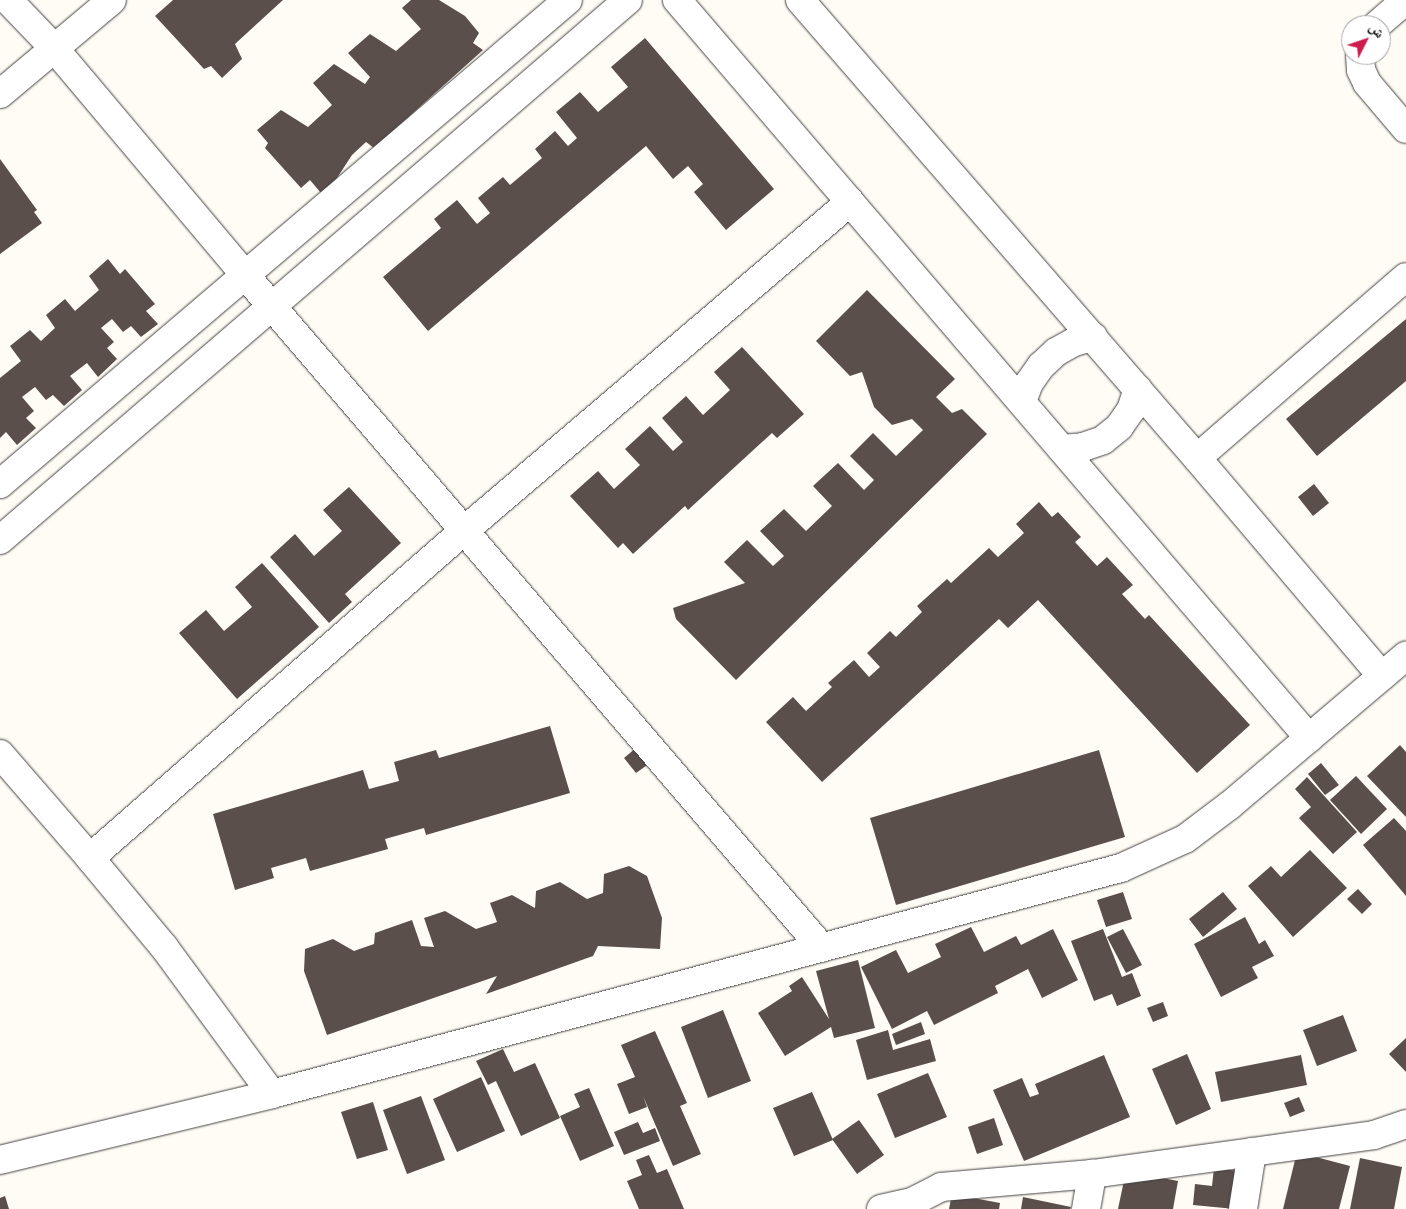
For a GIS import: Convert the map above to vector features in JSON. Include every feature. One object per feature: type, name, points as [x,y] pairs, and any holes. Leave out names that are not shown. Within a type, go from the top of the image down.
[{"type":"street","points":[[8,0],[54,48],[245,275],[822,948]]},
{"type":"street","points":[[0,94],[112,0]]},
{"type":"street","points":[[0,484],[568,0]]},
{"type":"street","points":[[0,540],[628,0]]},
{"type":"street","points":[[677,0],[1309,738]]},
{"type":"street","points":[[800,0],[1138,389],[1382,676]]},
{"type":"street","points":[[1388,15],[1406,0]]},
{"type":"street","points":[[1361,65],[1367,83],[1406,129]]},
{"type":"street","points":[[90,858],[465,530],[850,202]]},
{"type":"street","points":[[1197,458],[1406,277]]},
{"type":"street","points":[[1022,402],[1029,383],[1041,366],[1056,352],[1074,342],[1093,337]]},
{"type":"street","points":[[1062,449],[1083,447],[1103,440],[1119,427],[1131,410],[1138,389]]},
{"type":"street","points":[[0,1160],[272,1094],[1121,868],[1185,839],[1230,805],[1406,656]]},
{"type":"street","points":[[0,754],[90,858],[194,985],[272,1094]]},
{"type":"street","points":[[881,1209],[912,1206],[941,1187],[1092,1174],[1374,1135],[1406,1124]]},
{"type":"street","points":[[1244,1209],[1252,1152]]},
{"type":"street","points":[[1086,1209],[1092,1174]]},
{"type":"building","points":[[173,0],[283,0],[235,44],[242,59],[222,78],[211,66],[204,69],[155,16]]},
{"type":"building","points":[[411,0],[439,0],[465,16],[479,33],[473,43],[483,50],[374,148],[366,142],[352,155],[335,181],[321,193],[310,180],[301,188],[265,148],[268,143],[257,130],[281,110],[308,127],[332,105],[313,83],[334,64],[365,84],[370,77],[348,53],[370,34],[396,51],[421,29],[402,8]]},
{"type":"building","points":[[645,38],[774,189],[726,230],[694,192],[703,184],[688,166],[673,179],[646,146],[428,331],[383,277],[441,228],[434,219],[457,200],[477,224],[490,213],[478,198],[503,177],[510,185],[542,158],[535,149],[555,131],[568,146],[577,138],[556,112],[580,92],[598,112],[628,87],[611,67]]},
{"type":"building","points":[[0,159],[37,210],[34,212],[42,223],[0,254]]},
{"type":"building","points":[[108,259],[120,274],[125,269],[155,304],[146,311],[158,324],[141,337],[131,326],[123,332],[112,319],[101,328],[114,342],[107,348],[117,359],[98,377],[87,363],[70,376],[82,390],[64,406],[53,395],[46,400],[35,387],[22,397],[34,411],[26,418],[36,428],[17,445],[6,432],[0,438],[0,378],[21,361],[10,346],[30,330],[41,341],[55,328],[46,315],[65,299],[75,311],[99,290],[89,276]]},
{"type":"building","points":[[867,290],[955,379],[936,397],[952,413],[962,409],[987,434],[736,680],[676,619],[673,608],[745,583],[724,562],[747,540],[773,566],[784,556],[760,531],[784,509],[806,531],[832,506],[813,486],[838,463],[864,490],[874,480],[850,456],[873,433],[896,456],[923,430],[912,419],[892,425],[874,407],[862,372],[850,376],[816,341]]},
{"type":"building","points":[[1406,319],[1406,381],[1317,456],[1286,419]]},
{"type":"building","points":[[742,347],[804,414],[777,438],[772,433],[688,510],[685,506],[633,554],[623,543],[618,548],[570,496],[598,471],[614,489],[640,465],[625,449],[650,426],[673,451],[683,442],[662,418],[686,396],[703,415],[730,390],[714,372]]},
{"type":"building","points":[[1314,484],[1329,503],[1313,516],[1298,497]]},
{"type":"building","points":[[349,487],[401,543],[345,594],[352,602],[329,623],[270,557],[295,534],[314,556],[342,531],[323,510]]},
{"type":"building","points":[[1039,502],[1052,517],[1058,512],[1081,537],[1075,542],[1097,566],[1107,557],[1133,585],[1122,594],[1145,619],[1149,615],[1250,725],[1197,773],[1038,600],[1008,628],[999,619],[822,782],[766,722],[793,697],[806,711],[832,687],[828,683],[854,660],[869,677],[880,667],[867,653],[890,631],[896,637],[922,612],[917,606],[947,579],[951,583],[989,548],[998,557],[1024,533],[1016,524]]},
{"type":"building","points":[[262,563],[319,627],[237,699],[179,633],[206,610],[224,631],[252,607],[235,587]]},
{"type":"building","points":[[550,726],[570,793],[426,835],[424,828],[385,839],[388,849],[310,871],[306,858],[271,868],[274,878],[235,890],[213,814],[363,770],[369,789],[399,781],[394,762],[436,750],[439,758]]},
{"type":"building","points":[[1400,745],[1406,752],[1406,817],[1367,776]]},
{"type":"building","points":[[637,747],[650,763],[636,773],[624,758]]},
{"type":"building","points":[[1099,750],[1125,837],[896,905],[870,818]]},
{"type":"building","points":[[1321,763],[1339,785],[1325,795],[1308,774]]},
{"type":"building","points":[[1356,776],[1387,809],[1361,834],[1330,800]]},
{"type":"building","points":[[1307,777],[1357,832],[1333,854],[1299,818],[1311,807],[1295,789]]},
{"type":"building","points":[[1394,818],[1406,831],[1406,896],[1363,845]]},
{"type":"building","points":[[1310,850],[1347,888],[1293,937],[1248,886],[1271,866],[1281,877]]},
{"type":"building","points":[[629,866],[647,876],[662,918],[660,949],[598,946],[593,956],[486,994],[497,976],[327,1035],[304,971],[305,949],[333,939],[354,951],[374,944],[375,933],[412,920],[421,946],[434,947],[424,918],[445,911],[476,929],[497,922],[490,903],[512,895],[535,908],[536,891],[560,882],[587,899],[603,893],[604,874]]},
{"type":"building","points":[[1358,889],[1372,904],[1362,914],[1347,899]]},
{"type":"building","points":[[1123,892],[1132,919],[1106,927],[1097,900]]},
{"type":"building","points":[[1223,892],[1237,909],[1203,937],[1189,919]]},
{"type":"building","points":[[1245,917],[1259,944],[1265,940],[1274,956],[1252,967],[1258,978],[1221,997],[1194,944]]},
{"type":"building","points":[[971,927],[984,952],[1016,936],[1021,945],[1053,929],[1078,980],[1042,998],[1028,969],[995,986],[998,993],[934,1025],[927,1011],[892,1029],[861,967],[896,950],[908,973],[941,957],[935,944]]},
{"type":"building","points":[[1103,929],[1122,977],[1132,973],[1141,996],[1117,1006],[1112,994],[1094,1001],[1071,941]]},
{"type":"building","points":[[1123,929],[1142,965],[1126,973],[1107,937]]},
{"type":"building","points":[[858,960],[875,1028],[834,1038],[831,1027],[785,1056],[758,1013],[792,991],[789,986],[802,977],[829,1019],[816,971]]},
{"type":"building","points":[[1163,1002],[1168,1016],[1153,1022],[1147,1008]]},
{"type":"building","points":[[723,1010],[751,1081],[708,1098],[681,1027]]},
{"type":"building","points":[[1343,1015],[1357,1051],[1317,1066],[1303,1030]]},
{"type":"building","points":[[921,1022],[925,1034],[896,1045],[892,1034]]},
{"type":"building","points":[[888,1030],[893,1050],[930,1039],[936,1061],[867,1080],[856,1040]]},
{"type":"building","points":[[655,1031],[687,1103],[680,1106],[701,1154],[673,1166],[643,1096],[647,1107],[629,1114],[617,1084],[635,1077],[621,1045]]},
{"type":"building","points":[[1406,1038],[1406,1072],[1389,1054]]},
{"type":"building","points":[[503,1049],[514,1072],[535,1063],[560,1118],[521,1136],[496,1081],[488,1085],[476,1061]]},
{"type":"building","points":[[1187,1054],[1211,1109],[1176,1125],[1152,1069]]},
{"type":"building","points":[[1104,1055],[1130,1117],[1024,1161],[993,1090],[1022,1078],[1030,1097],[1039,1094],[1035,1084]]},
{"type":"building","points":[[1301,1055],[1307,1085],[1221,1102],[1215,1072]]},
{"type":"building","points":[[928,1073],[947,1117],[895,1138],[877,1094]]},
{"type":"building","points":[[481,1077],[505,1131],[457,1152],[433,1099]]},
{"type":"building","points":[[589,1088],[614,1146],[580,1161],[560,1116],[580,1107],[574,1094]]},
{"type":"building","points":[[812,1092],[833,1140],[794,1156],[773,1108]]},
{"type":"building","points":[[421,1096],[445,1160],[407,1174],[383,1110]]},
{"type":"building","points":[[1299,1097],[1305,1111],[1290,1117],[1284,1103]]},
{"type":"building","points":[[373,1102],[388,1150],[357,1159],[341,1112]]},
{"type":"building","points":[[994,1118],[1003,1145],[977,1154],[968,1127]]},
{"type":"building","points":[[859,1120],[884,1155],[857,1174],[832,1139]]},
{"type":"building","points":[[638,1122],[643,1133],[655,1128],[660,1141],[624,1155],[614,1132]]},
{"type":"building","points":[[1297,1152],[1350,1166],[1339,1209],[1283,1209]]},
{"type":"building","points":[[649,1155],[657,1173],[667,1169],[684,1209],[639,1209],[627,1181],[642,1175],[636,1160]]},
{"type":"building","points":[[1360,1158],[1402,1167],[1394,1209],[1350,1209]]},
{"type":"building","points":[[1214,1168],[1239,1171],[1235,1209],[1193,1205],[1195,1184],[1212,1186]]},
{"type":"building","points":[[1126,1171],[1178,1181],[1173,1209],[1118,1209]]},
{"type":"building","points":[[952,1194],[1000,1203],[999,1209],[949,1209]]},
{"type":"building","points":[[5,1196],[9,1209],[0,1209],[0,1198]]},
{"type":"building","points":[[1023,1197],[1071,1207],[1070,1209],[1021,1209]]}]
